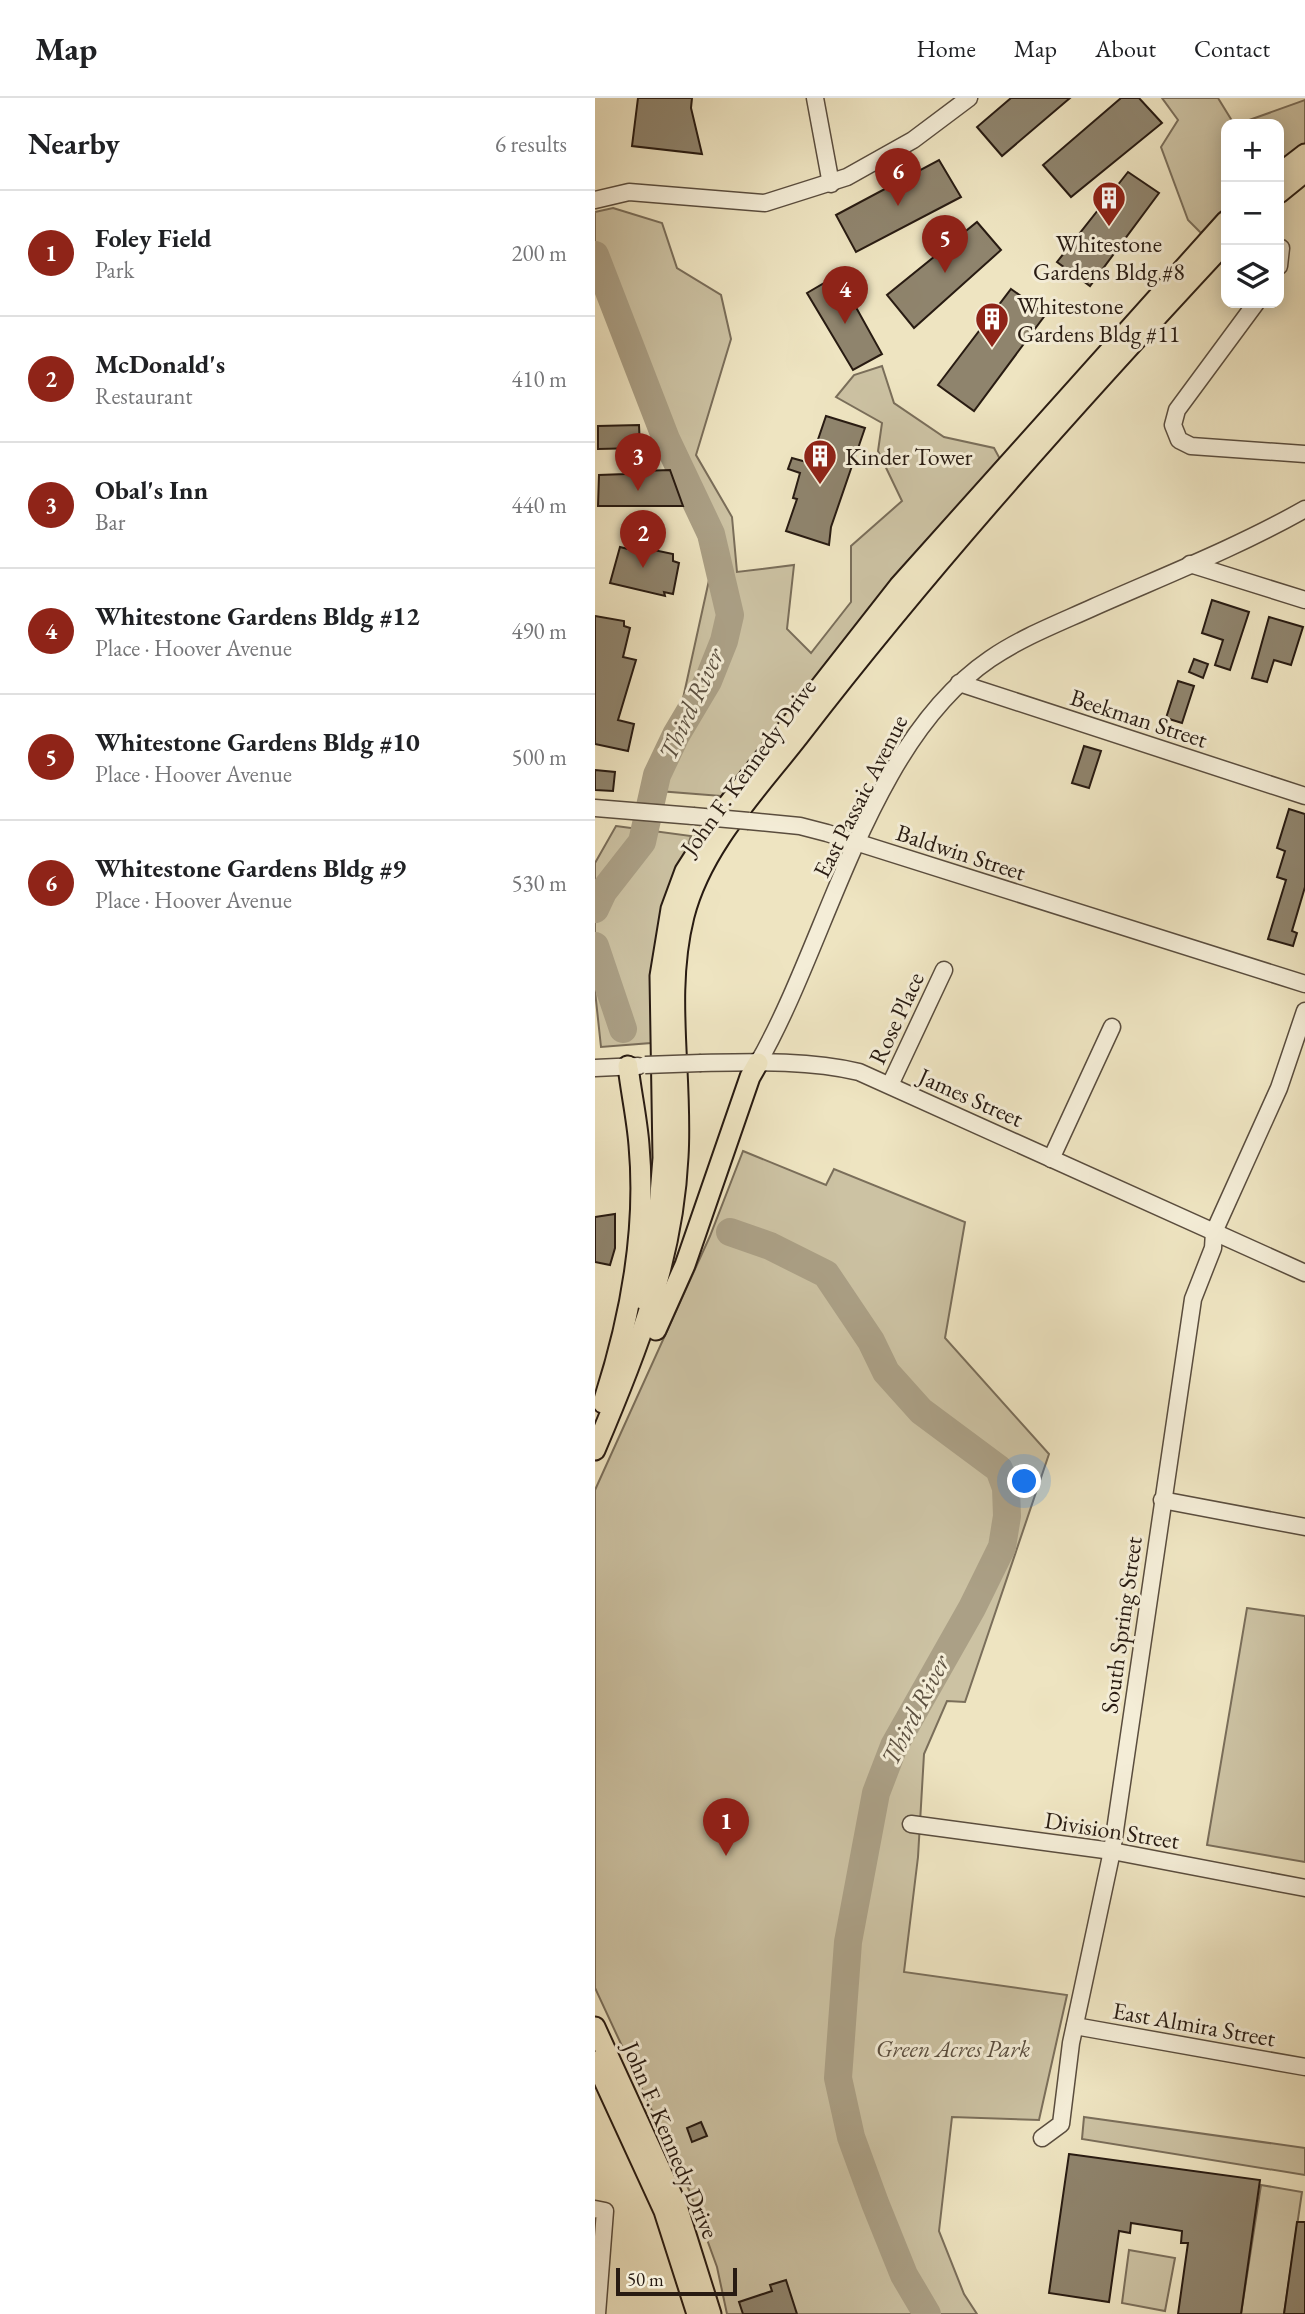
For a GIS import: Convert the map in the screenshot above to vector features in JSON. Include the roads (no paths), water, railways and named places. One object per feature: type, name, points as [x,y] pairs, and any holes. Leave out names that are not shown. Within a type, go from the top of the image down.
[{"type":"main road","points":[[1284,170],[1305,154]]},
{"type":"main road","points":[[1284,188],[1305,172]]},
{"type":"main road","name":"John F. Kennedy Drive","points":[[599,1412],[642,1300],[659,1207],[663,1113],[660,976],[671,909],[685,871],[726,807],[899,586],[1221,227]]},
{"type":"main road","name":"John F. Kennedy Drive","points":[[595,1451],[637,1351],[666,1258],[678,1158],[674,977],[685,913],[698,877],[737,815],[903,605],[1223,245]]},
{"type":"main road","points":[[595,1451],[626,1399],[685,1265],[746,1086],[758,1063]]},
{"type":"main road","points":[[599,1412],[630,1312],[638,1242],[636,1066]]},
{"type":"main road","name":"John F. Kennedy Drive","points":[[595,2027],[677,2206],[711,2314]]},
{"type":"main road","name":"John F. Kennedy Drive","points":[[595,2061],[664,2211],[697,2314]]},
{"type":"street","points":[[815,98],[831,184]]},
{"type":"street","points":[[596,197],[629,192],[765,203],[831,184],[913,140],[969,98]]},
{"type":"street","points":[[1252,308],[1177,411],[1173,425],[1178,440],[1191,446],[1305,454]]},
{"type":"street","name":"East Passaic Avenue","points":[[758,1063],[857,843],[904,754],[928,715],[959,683],[1023,639],[1305,509]]},
{"type":"street","points":[[1190,564],[1305,600]]},
{"type":"street","name":"Beekman Street","points":[[959,683],[1305,796]]},
{"type":"street","name":"Baldwin Street","points":[[595,808],[800,826],[1305,984]]},
{"type":"street","name":"Rose Place","points":[[890,1085],[944,970]]},
{"type":"street","name":"South Spring Street","points":[[1042,2138],[1061,2123],[1075,2026],[1112,1851],[1193,1298],[1213,1248],[1214,1232],[1279,1087],[1305,1011]]},
{"type":"street","points":[[1051,1158],[1112,1027]]},
{"type":"street","name":"James Street","points":[[595,1068],[758,1063],[838,1067],[859,1072],[1305,1273]]},
{"type":"street","points":[[1162,1500],[1305,1527]]},
{"type":"street","name":"Division Street","points":[[911,1824],[1112,1851],[1305,1888]]},
{"type":"street","name":"East Almira Street","points":[[1075,2026],[1305,2067]]},
{"type":"street","points":[[597,2314],[600,2210]]},
{"type":"waterway","name":"Third River","points":[[595,255],[666,439],[711,534],[730,615],[724,641],[708,681],[676,735],[657,775],[642,842],[603,892],[595,909]]},
{"type":"waterway","name":"Third River","points":[[595,946],[623,1029]]},
{"type":"waterway","name":"Third River","points":[[730,1232],[770,1246],[826,1274],[871,1341],[886,1372],[921,1411],[999,1469],[1006,1488],[1007,1516],[1002,1547],[972,1608],[894,1746],[876,1793],[848,1942],[838,2078],[851,2137],[875,2203],[904,2275],[927,2314]]},
{"type":"place","name":"Whitestone Gardens Bldg #9","points":[[898,206]]},
{"type":"place","name":"Whitestone Gardens Bldg #8","points":[[1109,228]]},
{"type":"place","name":"Whitestone Gardens Bldg #10","points":[[945,273]]},
{"type":"place","name":"Whitestone Gardens Bldg #12","points":[[845,324]]},
{"type":"place","name":"Whitestone Gardens Bldg #11","points":[[992,349]]},
{"type":"place","name":"Kinder Tower","points":[[820,486]]},
{"type":"place","name":"Obal's Inn","points":[[638,491]]},
{"type":"place","name":"McDonald's","points":[[643,568]]},
{"type":"place","name":"Foley Field","points":[[726,1856]]},
{"type":"park label","name":"Green Acres Park","points":[[953,2048]]}]
